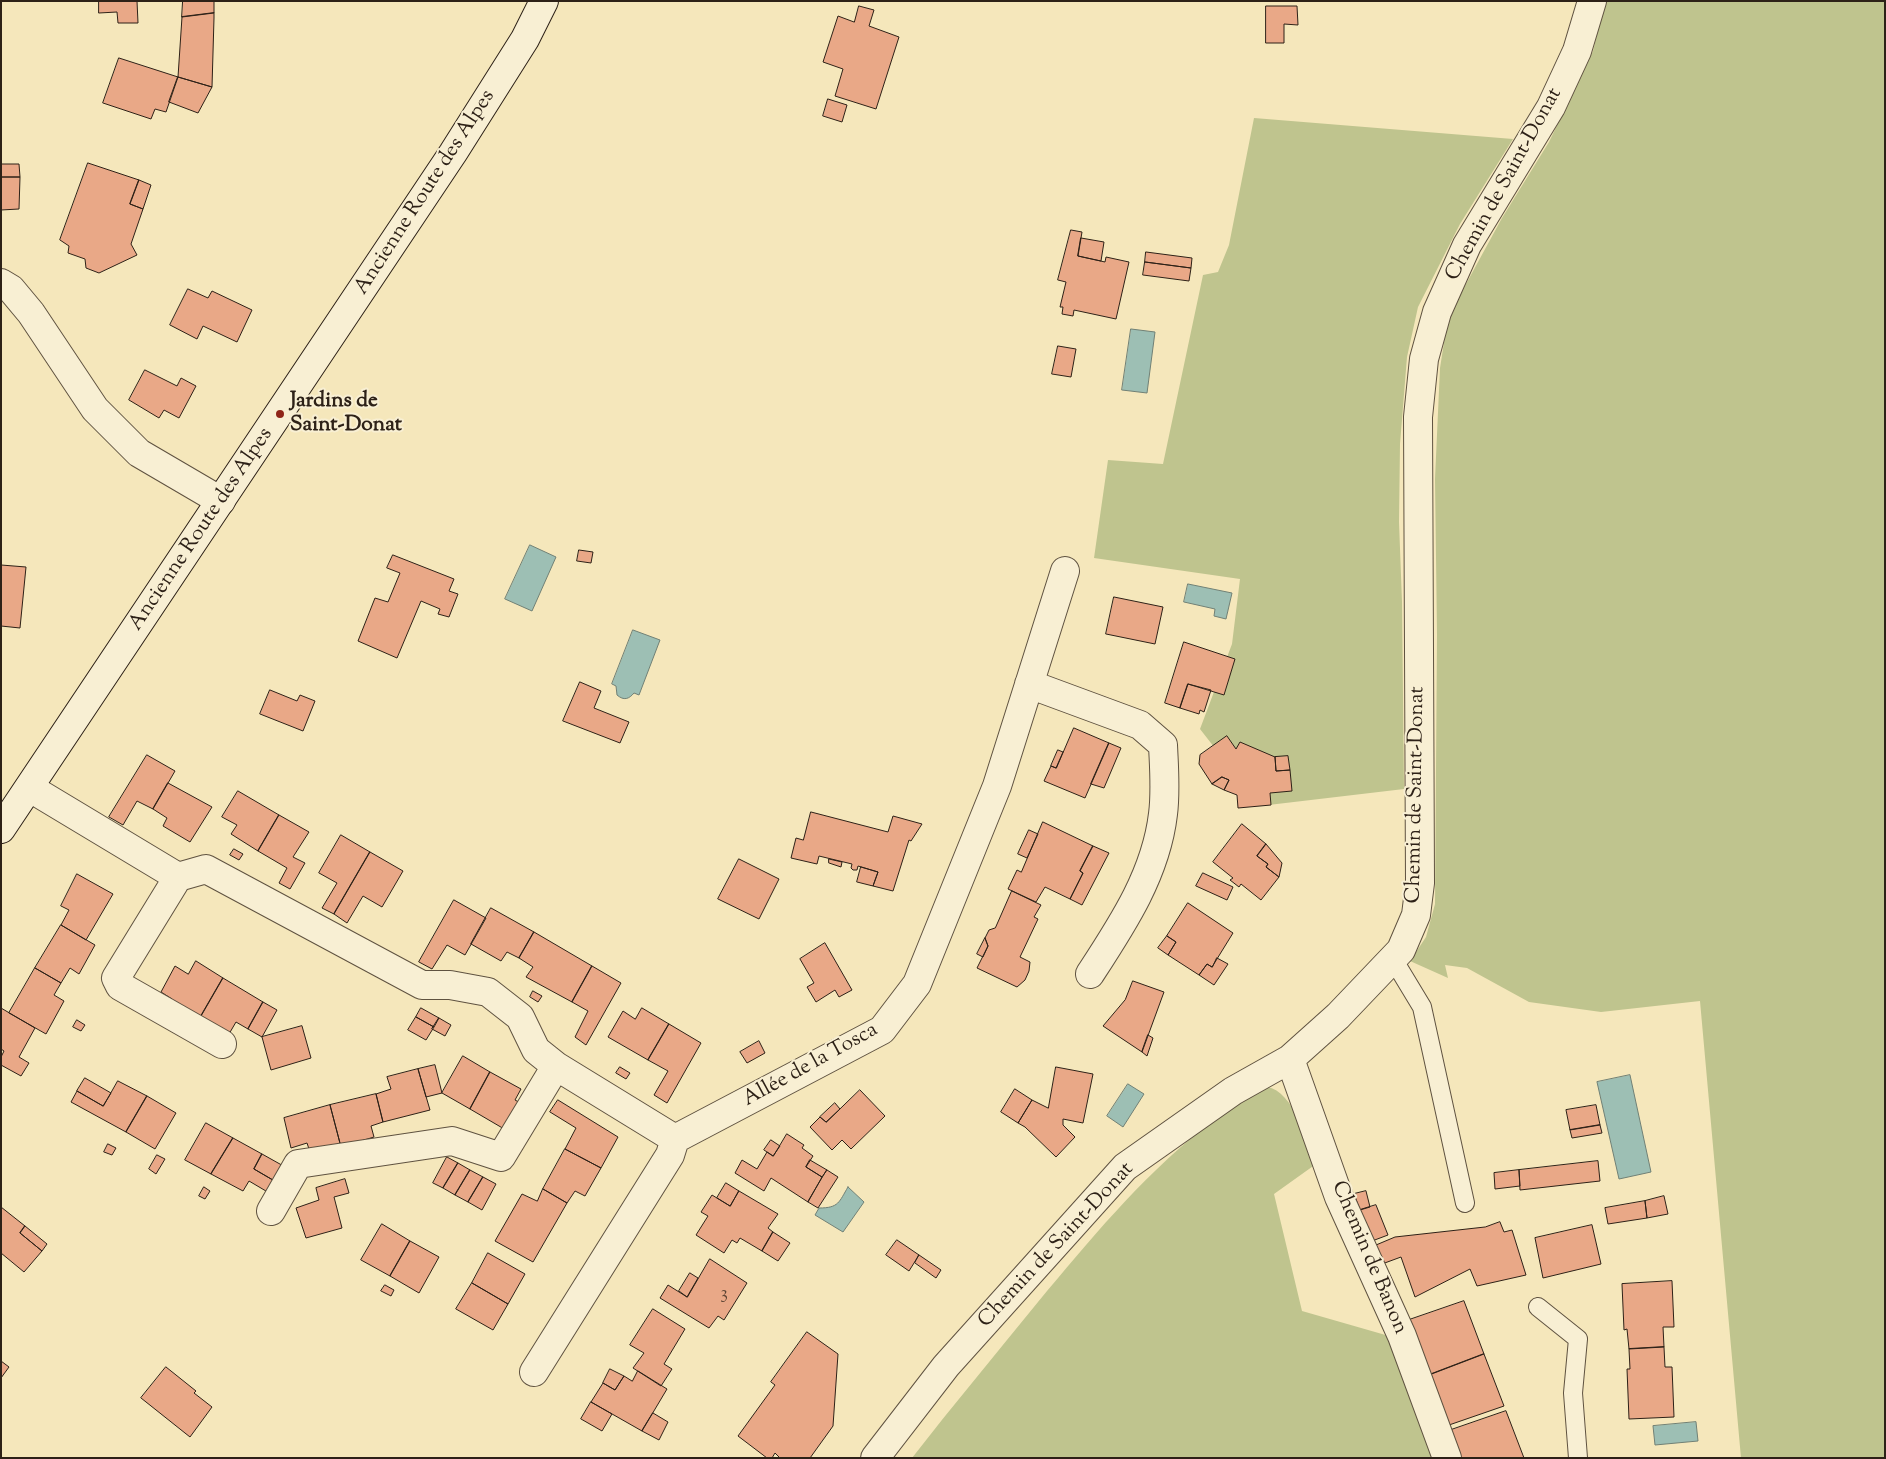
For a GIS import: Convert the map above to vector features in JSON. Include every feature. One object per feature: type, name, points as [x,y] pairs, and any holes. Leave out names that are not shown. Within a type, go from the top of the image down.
[{"type":"street","name":"Ancienne Route des Alpes","points":[[1,830],[458,145],[525,39],[544,1]]},
{"type":"street","name":"Chemin de Saint-Donat","points":[[875,1458],[946,1366],[1125,1167],[1233,1092],[1290,1059],[1338,1016],[1402,950],[1416,916],[1420,883],[1417,461],[1418,417],[1424,359],[1437,312],[1467,245],[1551,107],[1577,51],[1592,1]]},
{"type":"street","points":[[1,283],[11,290],[31,313],[95,409],[139,453],[221,501]]},
{"type":"street","name":"Allée de la Tosca","points":[[675,1139],[882,1030],[917,984],[997,786],[1065,571]]},
{"type":"street","points":[[1029,684],[1140,725],[1163,745],[1165,777],[1163,815],[1150,869],[1126,920],[1090,974]]},
{"type":"street","points":[[30,788],[178,877]]},
{"type":"street","points":[[222,1044],[120,986],[116,978],[178,877],[206,868],[422,985],[450,985],[488,992],[520,1017],[536,1050],[556,1066],[675,1139],[670,1155],[534,1372]]},
{"type":"street","name":"Chemin de Banon","points":[[1290,1059],[1339,1197],[1402,1336],[1447,1458]]},
{"type":"street","points":[[271,1211],[298,1164],[452,1141],[501,1157],[556,1066]]},
{"type":"lane","points":[[1393,959],[1422,1007],[1464,1203]]},
{"type":"lane","points":[[1538,1307],[1578,1339],[1573,1393],[1578,1458]]},
{"type":"green space","points":[[1605,1],[1885,1],[1885,1458],[1741,1458],[1700,1001],[1601,1012],[1529,1002],[1467,968],[1445,965],[1448,978],[1410,961],[1426,937],[1435,904],[1437,635],[1435,479],[1440,368],[1448,317],[1502,218],[1549,142],[1593,51]]},
{"type":"green space","points":[[1254,118],[1513,139],[1460,224],[1418,307],[1407,357],[1400,444],[1399,522],[1402,602],[1404,789],[1260,806],[1200,729],[1232,644],[1240,579],[1094,558],[1108,460],[1163,464],[1203,275],[1218,272],[1229,245]]},
{"type":"green space","points":[[1267,1087],[1285,1098],[1292,1107],[1304,1131],[1316,1164],[1274,1194],[1302,1311],[1389,1336],[1437,1458],[912,1458],[1038,1302],[1136,1190],[1178,1149],[1209,1124],[1241,1101]]},
{"type":"water","points":[[1131,329],[1155,332],[1147,393],[1122,390]]},
{"type":"water","points":[[530,545],[556,557],[532,611],[505,599]]},
{"type":"water","points":[[1188,584],[1232,593],[1226,619],[1214,616],[1215,609],[1184,602]]},
{"type":"water","points":[[633,630],[660,640],[639,695],[634,693],[624,699],[617,695],[616,686],[612,684]]},
{"type":"water","points":[[1630,1075],[1651,1172],[1619,1179],[1597,1082]]},
{"type":"water","points":[[1128,1084],[1144,1094],[1123,1127],[1107,1116]]},
{"type":"water","points":[[848,1187],[864,1202],[843,1232],[815,1215],[819,1208],[831,1207],[838,1203]]},
{"type":"water","points":[[1696,1422],[1698,1441],[1655,1445],[1653,1426]]},
{"type":"building","points":[[99,1],[137,1],[138,23],[118,23],[117,12],[99,13]]},
{"type":"building","points":[[183,1],[214,1],[214,13],[182,17]]},
{"type":"building","points":[[859,6],[874,10],[869,26],[899,37],[876,109],[835,96],[843,69],[823,62],[838,16],[854,22]]},
{"type":"building","points":[[1266,6],[1297,6],[1298,25],[1284,24],[1284,43],[1266,43]]},
{"type":"building","points":[[214,13],[212,87],[178,77],[182,17]]},
{"type":"building","points":[[119,58],[178,77],[166,112],[155,109],[151,119],[103,103]]},
{"type":"building","points":[[178,77],[212,87],[198,113],[169,102]]},
{"type":"building","points":[[828,99],[847,105],[842,122],[823,116]]},
{"type":"building","points":[[88,163],[139,180],[130,204],[143,209],[131,244],[137,255],[99,273],[86,268],[85,259],[68,253],[69,246],[60,240]]},
{"type":"building","points":[[1,164],[19,164],[20,177],[1,177]]},
{"type":"building","points":[[1,177],[20,177],[19,209],[1,210]]},
{"type":"building","points":[[139,180],[151,185],[143,209],[130,204]]},
{"type":"building","points":[[1071,230],[1082,232],[1078,256],[1105,262],[1106,257],[1129,262],[1116,319],[1074,310],[1073,316],[1062,314],[1063,307],[1060,307],[1066,282],[1058,280]]},
{"type":"building","points":[[1081,238],[1104,242],[1101,261],[1078,256]]},
{"type":"building","points":[[1146,252],[1192,258],[1191,268],[1145,262]]},
{"type":"building","points":[[1145,262],[1191,268],[1189,281],[1143,275]]},
{"type":"building","points":[[188,289],[208,298],[212,291],[252,310],[237,342],[203,326],[197,339],[170,325]]},
{"type":"building","points":[[1058,346],[1076,349],[1071,377],[1052,374]]},
{"type":"building","points":[[145,370],[177,386],[181,378],[196,386],[179,418],[164,410],[159,418],[129,400]]},
{"type":"building","points":[[579,550],[593,552],[591,563],[577,561]]},
{"type":"building","points":[[393,555],[454,579],[449,591],[458,594],[449,617],[438,614],[440,609],[421,601],[397,658],[358,641],[375,598],[388,602],[400,573],[387,568]]},
{"type":"building","points":[[1,565],[26,567],[20,628],[1,626]]},
{"type":"building","points":[[1114,597],[1163,607],[1155,644],[1106,634]]},
{"type":"building","points":[[1184,642],[1235,659],[1224,695],[1188,684],[1180,708],[1165,703]]},
{"type":"building","points":[[580,682],[601,691],[594,708],[629,722],[620,743],[563,721]]},
{"type":"building","points":[[1188,684],[1211,690],[1204,712],[1200,710],[1199,714],[1180,708]]},
{"type":"building","points":[[270,690],[297,701],[300,695],[315,701],[303,731],[260,714]]},
{"type":"building","points":[[1074,728],[1109,743],[1085,798],[1044,781],[1051,766],[1056,768]]},
{"type":"building","points":[[1227,736],[1236,749],[1240,742],[1275,757],[1276,771],[1290,770],[1292,791],[1270,793],[1271,805],[1238,808],[1237,795],[1224,790],[1229,780],[1222,777],[1212,784],[1199,764],[1200,755]]},
{"type":"building","points":[[1109,743],[1121,748],[1104,788],[1091,784]]},
{"type":"building","points":[[1058,750],[1063,752],[1056,768],[1051,766]]},
{"type":"building","points":[[147,755],[175,771],[153,809],[137,801],[123,825],[109,817]]},
{"type":"building","points":[[1288,756],[1290,770],[1276,771],[1275,757]]},
{"type":"building","points":[[1222,777],[1229,780],[1224,790],[1212,784]]},
{"type":"building","points":[[168,783],[212,807],[190,842],[163,826],[167,818],[153,809]]},
{"type":"building","points":[[238,791],[279,815],[258,851],[231,834],[237,825],[222,817]]},
{"type":"building","points":[[811,812],[888,832],[893,816],[922,824],[911,841],[909,840],[893,891],[873,886],[878,872],[858,866],[857,870],[853,870],[851,868],[852,864],[819,856],[817,864],[791,858],[796,838],[803,840]]},
{"type":"building","points":[[279,815],[309,832],[293,857],[305,863],[290,889],[279,883],[287,868],[258,851]]},
{"type":"building","points":[[1043,822],[1093,846],[1080,871],[1083,873],[1070,899],[1045,887],[1036,902],[1008,889],[1017,870],[1021,872]]},
{"type":"building","points":[[1242,824],[1266,844],[1257,856],[1268,864],[1266,867],[1279,877],[1261,900],[1241,884],[1239,887],[1230,880],[1233,878],[1213,862]]},
{"type":"building","points":[[1029,830],[1038,834],[1027,858],[1018,854]]},
{"type":"building","points":[[341,835],[370,852],[334,914],[322,908],[337,883],[319,873]]},
{"type":"building","points":[[1266,844],[1282,863],[1279,877],[1266,867],[1268,864],[1257,856]]},
{"type":"building","points":[[1093,846],[1109,853],[1082,905],[1070,899],[1083,873],[1080,871]]},
{"type":"building","points":[[234,849],[243,854],[239,860],[230,855]]},
{"type":"building","points":[[370,852],[403,871],[382,907],[363,896],[347,923],[334,914]]},
{"type":"building","points":[[739,859],[779,879],[759,919],[718,899]]},
{"type":"building","points":[[829,859],[842,862],[841,867],[829,863]]},
{"type":"building","points":[[861,867],[878,872],[873,886],[857,882]]},
{"type":"building","points":[[1203,873],[1233,887],[1227,900],[1196,886]]},
{"type":"building","points":[[77,874],[113,894],[86,940],[61,925],[69,910],[61,906]]},
{"type":"building","points":[[1012,891],[1041,905],[1034,917],[1038,919],[1020,957],[1030,962],[1029,971],[1025,980],[1017,987],[977,968],[988,946],[985,938],[989,930],[995,928]]},
{"type":"building","points":[[454,900],[486,918],[465,955],[447,945],[432,969],[419,962]]},
{"type":"building","points":[[1188,903],[1233,933],[1212,967],[1207,964],[1199,975],[1168,955],[1176,942],[1167,936]]},
{"type":"building","points":[[491,908],[534,932],[519,958],[507,952],[501,961],[471,944]]},
{"type":"building","points":[[61,925],[95,945],[79,974],[70,968],[61,983],[35,968]]},
{"type":"building","points":[[534,932],[592,966],[572,1002],[526,977],[533,967],[519,958]]},
{"type":"building","points":[[1167,936],[1176,942],[1168,955],[1158,948]]},
{"type":"building","points":[[985,938],[988,946],[983,957],[977,954]]},
{"type":"building","points":[[825,943],[852,990],[839,997],[835,990],[816,1002],[807,987],[814,983],[800,959]]},
{"type":"building","points":[[1217,958],[1228,964],[1214,985],[1199,975],[1207,964],[1212,967]]},
{"type":"building","points":[[196,961],[223,978],[197,1023],[168,1007],[172,999],[161,992],[175,966],[188,974]]},
{"type":"building","points":[[592,966],[621,983],[586,1045],[575,1037],[588,1011],[572,1002]]},
{"type":"building","points":[[35,968],[61,983],[54,995],[64,1001],[46,1034],[9,1013]]},
{"type":"building","points":[[223,978],[263,1002],[248,1029],[236,1022],[229,1034],[197,1023]]},
{"type":"building","points":[[1133,981],[1164,992],[1142,1052],[1103,1026],[1125,1000]]},
{"type":"building","points":[[533,991],[542,996],[538,1002],[530,997]]},
{"type":"building","points":[[263,1002],[277,1010],[262,1037],[248,1029]]},
{"type":"building","points":[[1,1008],[35,1028],[19,1057],[29,1063],[21,1076],[1,1065],[1,1057],[4,1051],[1,1049]]},
{"type":"building","points":[[421,1008],[439,1018],[434,1027],[416,1017]]},
{"type":"building","points":[[642,1008],[669,1024],[648,1060],[608,1037],[623,1011],[635,1019]]},
{"type":"building","points":[[416,1017],[434,1027],[426,1040],[408,1030]]},
{"type":"building","points":[[439,1018],[451,1025],[445,1036],[432,1029]]},
{"type":"building","points":[[77,1020],[85,1025],[81,1031],[73,1027]]},
{"type":"building","points":[[669,1024],[701,1043],[667,1103],[654,1095],[668,1071],[648,1060]]},
{"type":"building","points":[[302,1026],[311,1058],[271,1070],[262,1037]]},
{"type":"building","points":[[1148,1035],[1153,1038],[1147,1056],[1142,1052]]},
{"type":"building","points":[[759,1041],[765,1053],[747,1063],[740,1052]]},
{"type":"building","points":[[463,1056],[490,1072],[470,1109],[442,1093]]},
{"type":"building","points":[[435,1065],[442,1093],[426,1097],[418,1069]]},
{"type":"building","points":[[620,1067],[630,1073],[626,1079],[616,1073]]},
{"type":"building","points":[[1056,1067],[1093,1074],[1083,1123],[1063,1119],[1063,1125],[1075,1137],[1056,1157],[1025,1127],[1018,1123],[1032,1100],[1048,1108]]},
{"type":"building","points":[[418,1069],[430,1110],[383,1122],[376,1094],[391,1089],[387,1077]]},
{"type":"building","points":[[490,1072],[521,1089],[515,1100],[526,1106],[511,1133],[470,1109]]},
{"type":"building","points":[[85,1078],[111,1093],[103,1106],[77,1091]]},
{"type":"building","points":[[118,1081],[147,1096],[126,1132],[71,1102],[77,1091],[103,1106]]},
{"type":"building","points":[[1015,1089],[1032,1100],[1018,1123],[1001,1112]]},
{"type":"building","points":[[860,1090],[885,1116],[851,1149],[842,1140],[832,1150],[810,1127],[820,1117],[826,1122]]},
{"type":"building","points":[[376,1094],[383,1122],[371,1126],[374,1137],[341,1147],[330,1105]]},
{"type":"building","points":[[147,1096],[176,1113],[155,1149],[126,1132]]},
{"type":"building","points":[[558,1100],[618,1137],[601,1168],[565,1149],[576,1128],[550,1112]]},
{"type":"building","points":[[835,1103],[840,1109],[826,1122],[820,1117]]},
{"type":"building","points":[[330,1105],[341,1147],[311,1155],[307,1143],[291,1148],[284,1118]]},
{"type":"building","points":[[1596,1105],[1600,1125],[1570,1130],[1566,1110]]},
{"type":"building","points":[[206,1123],[233,1138],[211,1174],[185,1160]]},
{"type":"building","points":[[1600,1125],[1602,1133],[1572,1138],[1570,1130]]},
{"type":"building","points":[[787,1134],[804,1145],[802,1148],[813,1156],[806,1167],[822,1177],[808,1202],[771,1178],[764,1191],[735,1173],[742,1160],[757,1169],[767,1152],[773,1156]]},
{"type":"building","points":[[233,1138],[262,1154],[254,1169],[278,1183],[271,1194],[249,1181],[243,1191],[211,1174]]},
{"type":"building","points":[[771,1140],[780,1146],[773,1156],[764,1150]]},
{"type":"building","points":[[108,1144],[116,1148],[112,1155],[104,1152]]},
{"type":"building","points":[[565,1149],[601,1168],[585,1196],[575,1191],[567,1203],[543,1189]]},
{"type":"building","points":[[262,1154],[287,1168],[278,1183],[254,1169]]},
{"type":"building","points":[[157,1155],[165,1159],[156,1174],[149,1169]]},
{"type":"building","points":[[447,1157],[458,1163],[443,1188],[433,1183]]},
{"type":"building","points":[[810,1160],[827,1170],[822,1177],[806,1167]]},
{"type":"building","points":[[1598,1161],[1600,1181],[1520,1190],[1519,1170]]},
{"type":"building","points":[[458,1163],[470,1170],[455,1195],[443,1188]]},
{"type":"building","points":[[470,1170],[483,1177],[468,1202],[455,1195]]},
{"type":"building","points":[[827,1170],[838,1177],[818,1208],[808,1202]]},
{"type":"building","points":[[1519,1170],[1520,1186],[1495,1189],[1494,1173]]},
{"type":"building","points":[[483,1177],[496,1184],[482,1210],[468,1202]]},
{"type":"building","points":[[345,1179],[349,1193],[334,1197],[342,1228],[306,1238],[296,1208],[319,1200],[316,1188]]},
{"type":"building","points":[[726,1183],[739,1191],[730,1206],[717,1198]]},
{"type":"building","points":[[204,1187],[210,1191],[205,1199],[199,1196]]},
{"type":"building","points":[[543,1189],[567,1203],[533,1262],[495,1241],[522,1194],[537,1201]]},
{"type":"building","points":[[739,1191],[778,1214],[768,1228],[773,1232],[762,1251],[740,1238],[737,1243],[732,1240],[724,1253],[696,1235],[708,1216],[701,1212],[712,1195],[730,1206]]},
{"type":"building","points":[[1366,1191],[1370,1207],[1360,1210],[1354,1194]]},
{"type":"building","points":[[1664,1196],[1668,1214],[1647,1218],[1645,1201]]},
{"type":"building","points":[[1645,1201],[1647,1218],[1608,1224],[1605,1208]]},
{"type":"building","points":[[1376,1205],[1388,1235],[1372,1241],[1360,1210]]},
{"type":"building","points":[[1,1207],[25,1226],[20,1233],[42,1251],[24,1272],[1,1253]]},
{"type":"building","points":[[1500,1222],[1504,1232],[1512,1230],[1526,1275],[1477,1286],[1470,1269],[1415,1297],[1401,1257],[1382,1264],[1376,1245],[1395,1237],[1485,1227]]},
{"type":"building","points":[[382,1224],[410,1241],[390,1276],[361,1260]]},
{"type":"building","points":[[1592,1225],[1601,1264],[1543,1278],[1535,1238]]},
{"type":"building","points":[[25,1226],[47,1244],[42,1251],[20,1233]]},
{"type":"building","points":[[773,1232],[790,1243],[778,1261],[762,1251]]},
{"type":"building","points":[[897,1240],[919,1255],[909,1271],[886,1255]]},
{"type":"building","points":[[410,1241],[439,1257],[419,1293],[390,1276]]},
{"type":"building","points":[[488,1253],[525,1274],[508,1304],[472,1283]]},
{"type":"building","points":[[919,1255],[941,1270],[936,1278],[915,1263]]},
{"type":"building","points":[[710,1259],[747,1283],[724,1320],[718,1316],[709,1328],[660,1298],[668,1285],[687,1297]]},
{"type":"building","points":[[690,1273],[698,1278],[687,1297],[679,1291]]},
{"type":"building","points":[[1672,1281],[1674,1327],[1663,1327],[1664,1347],[1629,1349],[1627,1329],[1624,1330],[1622,1284]]},
{"type":"building","points":[[472,1283],[508,1304],[493,1330],[456,1309]]},
{"type":"building","points":[[385,1285],[394,1290],[391,1296],[381,1291]]},
{"type":"building","points":[[1464,1301],[1484,1354],[1429,1375],[1409,1320]]},
{"type":"building","points":[[653,1309],[685,1329],[664,1364],[672,1369],[661,1386],[633,1368],[644,1353],[630,1345]]},
{"type":"building","points":[[807,1332],[838,1354],[833,1426],[810,1458],[780,1458],[775,1453],[772,1458],[767,1458],[738,1436],[775,1385],[771,1382]]},
{"type":"building","points":[[1664,1347],[1665,1367],[1672,1367],[1674,1417],[1629,1419],[1627,1369],[1630,1369],[1629,1349]]},
{"type":"building","points":[[1484,1354],[1504,1406],[1449,1425],[1429,1375]]},
{"type":"building","points":[[1,1361],[9,1367],[1,1378]]},
{"type":"building","points":[[166,1367],[196,1391],[194,1393],[212,1407],[190,1437],[141,1398]]},
{"type":"building","points":[[610,1369],[624,1376],[615,1390],[603,1383]]},
{"type":"building","points":[[638,1371],[667,1389],[642,1431],[591,1402],[603,1383],[615,1390],[624,1376],[632,1381]]},
{"type":"building","points":[[591,1402],[612,1414],[602,1431],[581,1419]]},
{"type":"building","points":[[1506,1411],[1524,1458],[1461,1458],[1451,1430]]},
{"type":"building","points":[[653,1413],[668,1422],[659,1440],[642,1431]]},
{"type":"place","name":"Jardins de Saint-Donat","points":[[280,414]]}]
